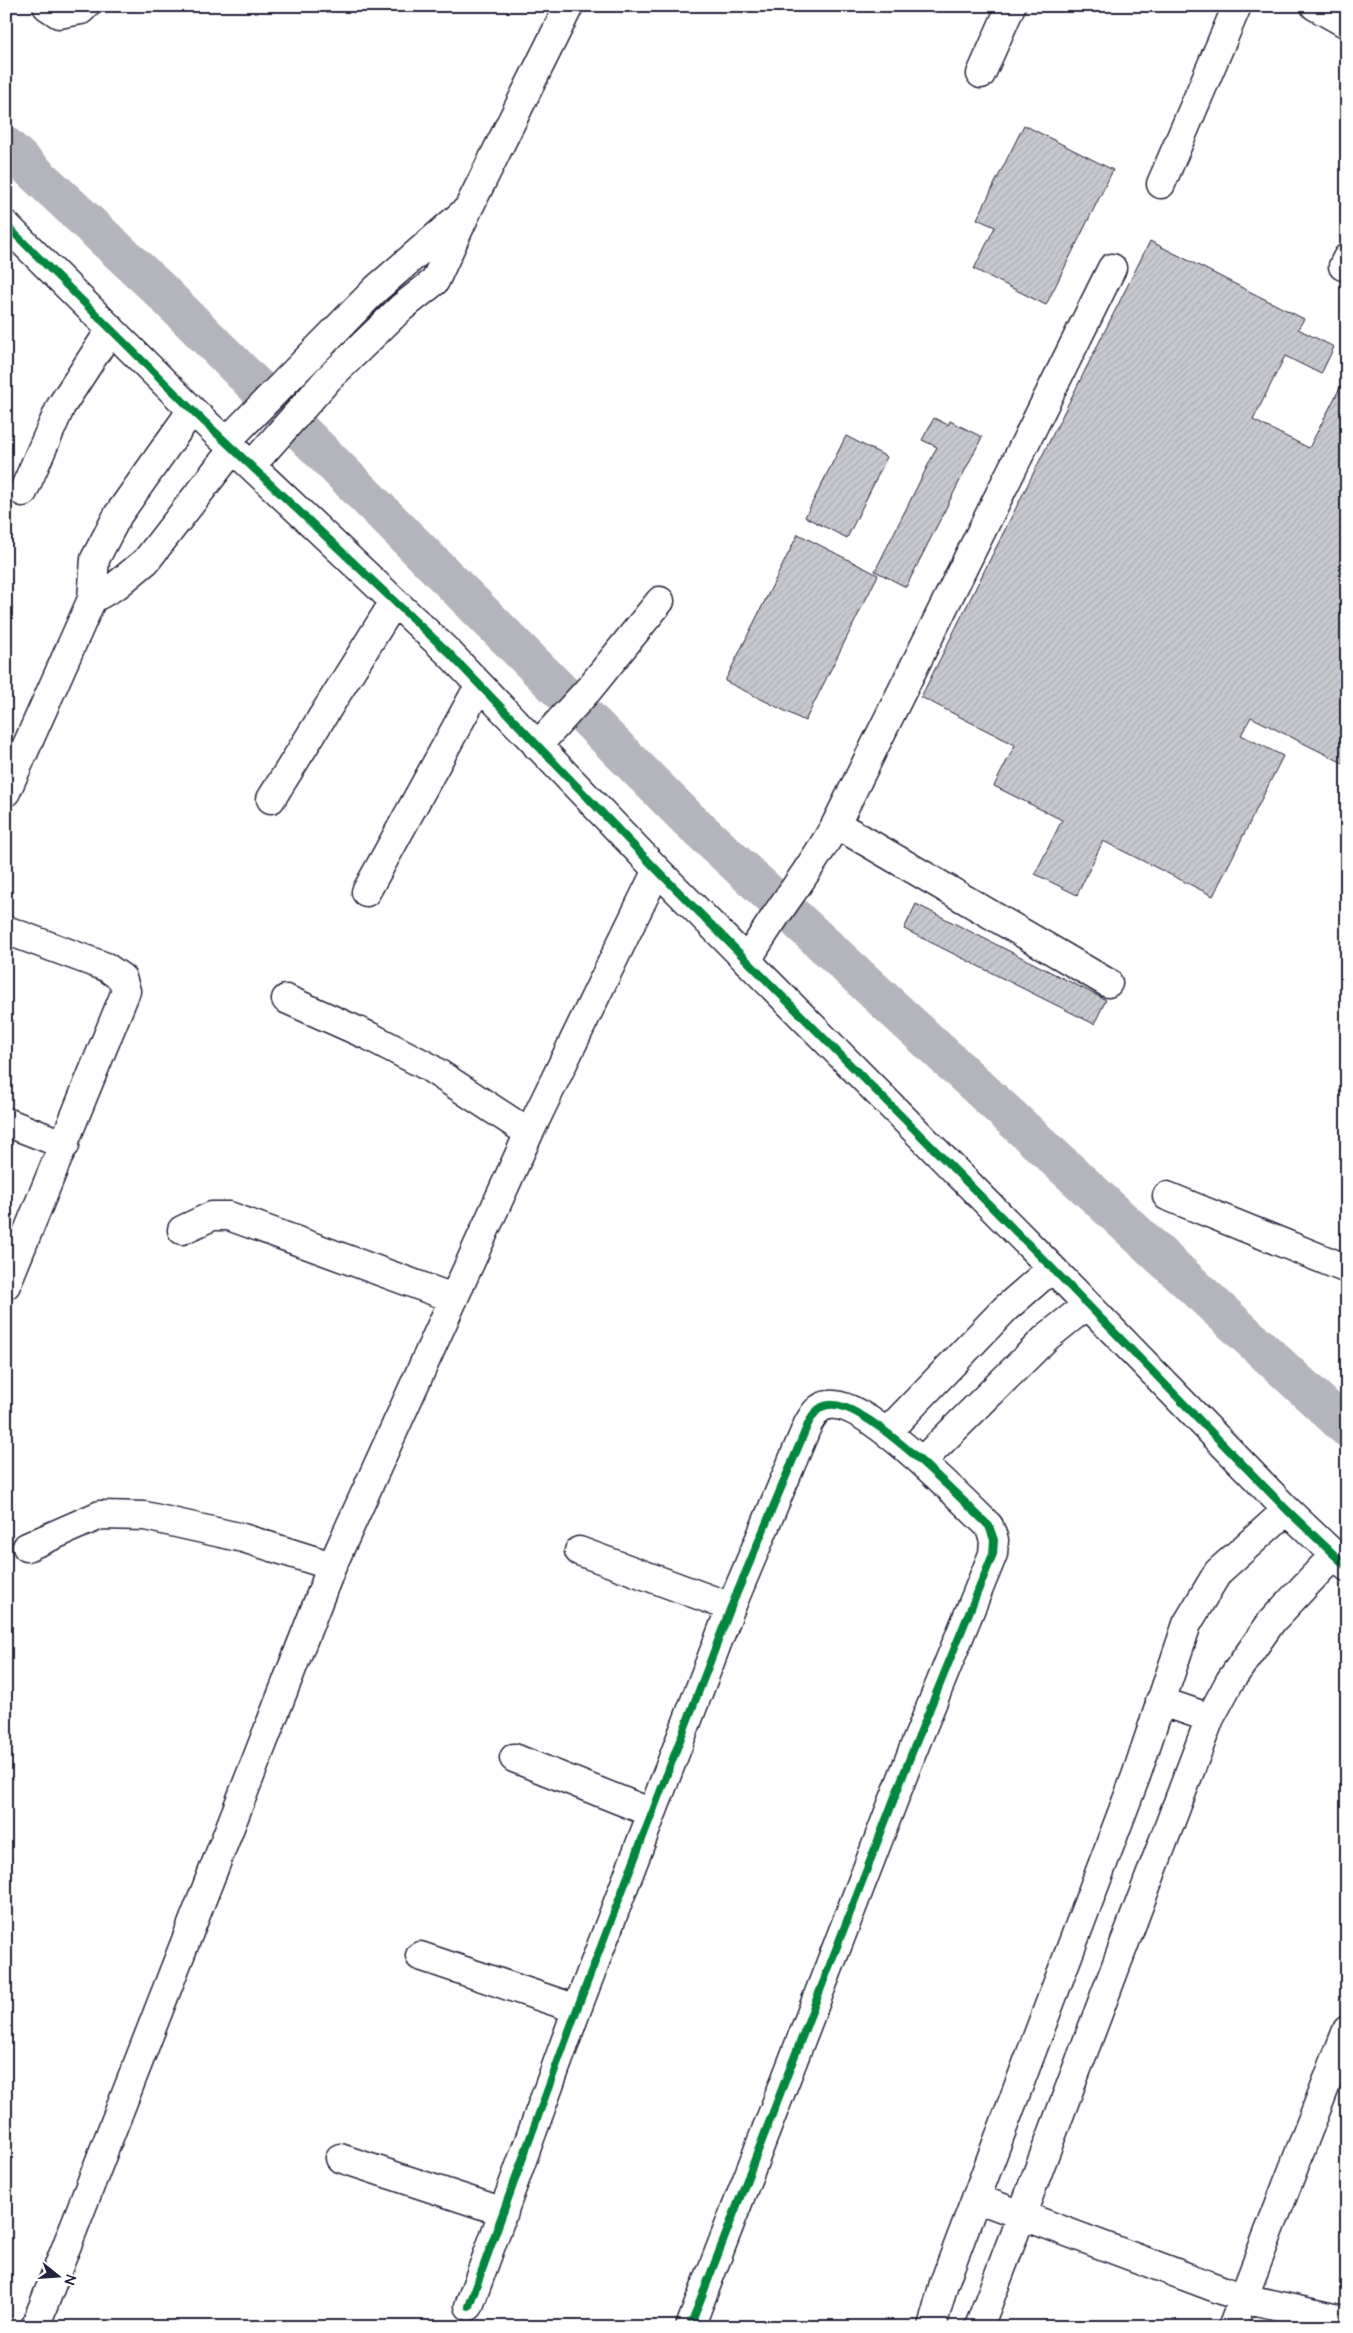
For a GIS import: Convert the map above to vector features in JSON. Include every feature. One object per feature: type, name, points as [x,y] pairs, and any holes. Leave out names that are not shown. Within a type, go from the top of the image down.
[{"type":"street","points":[[47,6],[59,14],[82,10],[85,6]]},
{"type":"street","points":[[237,453],[272,442],[328,379],[401,308],[435,281],[468,209],[569,6]]},
{"type":"street","points":[[981,74],[1010,6]]},
{"type":"street","points":[[1161,184],[1237,6]]},
{"type":"street","points":[[1315,6],[1347,24]]},
{"type":"street","points":[[92,599],[117,584],[146,561],[237,453],[251,418],[380,285],[468,209]]},
{"type":"street","points":[[6,225],[192,410],[449,654],[479,686],[544,738],[657,870],[1052,1268],[1287,1510],[1340,1561],[1272,1621],[1230,1681],[1210,1718],[1020,2214],[979,2327]]},
{"type":"street","points":[[747,961],[764,930],[822,848],[836,824],[1112,268]]},
{"type":"street","points":[[23,492],[61,406],[111,329]]},
{"type":"street","points":[[6,792],[92,599],[95,560],[118,515],[192,410]]},
{"type":"street","points":[[544,738],[589,689],[660,601]]},
{"type":"street","points":[[271,799],[394,602]]},
{"type":"street","points":[[366,892],[479,686]]},
{"type":"street","points":[[836,824],[1108,983]]},
{"type":"street","points":[[35,2327],[332,1566],[529,1133],[657,870]]},
{"type":"street","points":[[6,930],[106,967],[122,978],[126,991],[65,1145],[6,1285]]},
{"type":"street","points":[[286,999],[370,1036],[427,1066],[529,1133]]},
{"type":"street","points":[[6,1122],[65,1145]]},
{"type":"street","points":[[1167,1196],[1347,1269]]},
{"type":"street","points":[[182,1230],[212,1216],[229,1216],[453,1298]]},
{"type":"street","points":[[887,1432],[1005,1309],[1052,1268]]},
{"type":"street","points":[[922,1461],[1047,1337],[1088,1305]]},
{"type":"street","points":[[469,2306],[577,2009],[731,1607],[815,1411],[830,1404],[845,1408],[887,1432],[922,1461],[989,1526],[994,1540],[993,1554],[911,1754],[690,2327]]},
{"type":"street","points":[[932,2327],[944,2283],[1136,1776],[1160,1701],[1188,1624],[1218,1572],[1287,1510]]},
{"type":"street","points":[[27,1548],[100,1515],[145,1516],[243,1538],[332,1566]]},
{"type":"street","points":[[579,1551],[731,1607]]},
{"type":"street","points":[[1160,1701],[1210,1718]]},
{"type":"street","points":[[514,1758],[652,1813]]},
{"type":"street","points":[[420,1956],[577,2009]]},
{"type":"street","points":[[1232,2327],[1347,2030]]},
{"type":"street","points":[[340,2158],[504,2212]]},
{"type":"street","points":[[976,2198],[1243,2298],[1347,2321]]},
{"type":"building","points":[[1024,125],[1113,170],[1046,305],[974,269],[995,227],[977,219]]},
{"type":"building","points":[[1150,241],[1304,319],[1298,329],[1334,347],[1321,374],[1285,356],[1253,420],[1309,448],[1347,374],[1347,765],[1251,717],[1241,735],[1283,756],[1213,896],[1103,841],[1077,895],[1035,874],[1062,820],[994,786],[1015,745],[921,697]]},
{"type":"building","points":[[934,418],[948,425],[950,421],[982,437],[906,587],[875,571],[937,447],[922,440]]},
{"type":"building","points":[[846,436],[887,457],[847,538],[805,517]]},
{"type":"building","points":[[798,534],[878,575],[805,721],[725,681]]},
{"type":"building","points":[[916,904],[1106,1000],[1094,1024],[904,929]]},
{"type":"waterway","points":[[6,146],[159,289],[687,818],[1347,1428]]},
{"type":"cycle path","points":[[6,225],[192,410],[449,653],[657,870],[1052,1268],[1287,1510],[1347,1567]]},
{"type":"cycle path","points":[[469,2306],[577,2009],[731,1607],[808,1424],[816,1411],[822,1407],[829,1405],[845,1407],[888,1434],[936,1475],[989,1526],[994,1540],[993,1554],[911,1755],[690,2327]]}]
